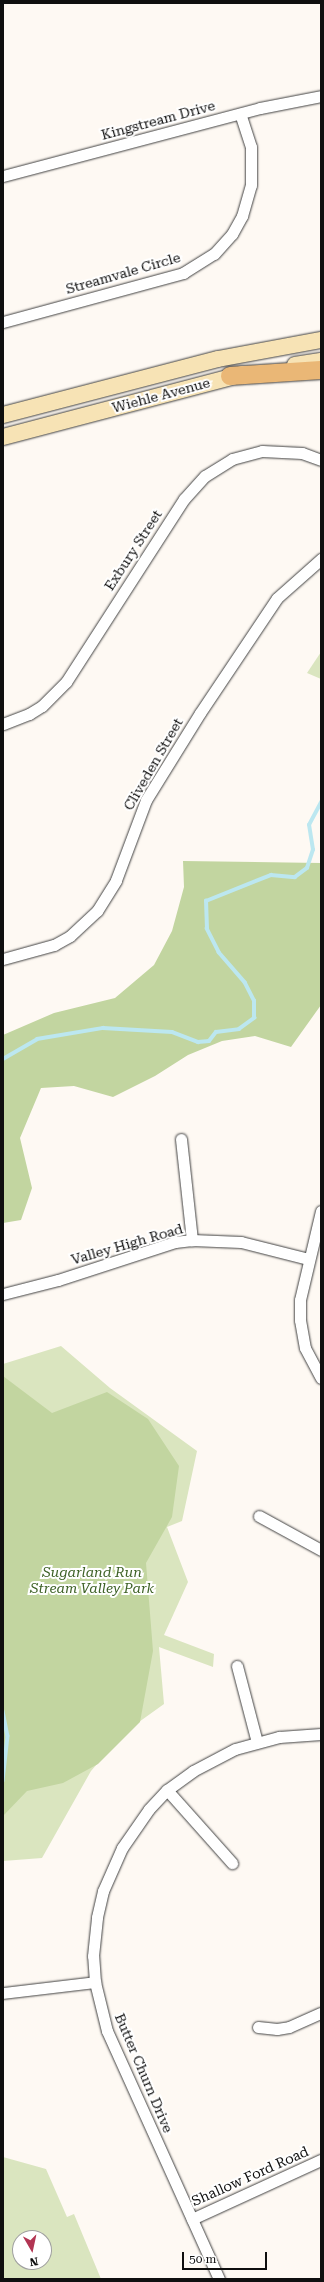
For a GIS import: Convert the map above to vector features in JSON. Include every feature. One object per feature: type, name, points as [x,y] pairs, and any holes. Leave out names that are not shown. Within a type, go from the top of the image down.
[{"type":"main road","name":"Wiehle Avenue","points":[[3,415],[218,359],[321,340]]},
{"type":"main road","name":"Wiehle Avenue","points":[[3,438],[230,376],[321,361]]},
{"type":"main road","points":[[230,376],[321,370]]},
{"type":"street","name":"Kingstream Drive","points":[[3,176],[240,114],[321,96]]},
{"type":"street","name":"Streamvale Circle","points":[[3,322],[183,273],[214,254],[232,234],[242,216],[252,185],[251,147],[240,114]]},
{"type":"street","name":"Exbury Street","points":[[3,724],[19,719],[42,706],[66,682],[184,499],[205,476],[232,459],[262,451],[302,453],[321,460]]},
{"type":"street","name":"Cliveden Street","points":[[3,959],[54,945],[74,932],[97,911],[116,880],[146,800],[204,707],[278,598],[321,559]]},
{"type":"street","points":[[181,1139],[192,1240]]},
{"type":"street","points":[[321,1211],[308,1258],[300,1300],[300,1328],[310,1358],[321,1378]]},
{"type":"street","name":"Valley High Road","points":[[3,1294],[58,1280],[175,1242],[192,1240],[241,1242],[308,1258]]},
{"type":"street","points":[[259,1516],[321,1550]]},
{"type":"street","points":[[237,1666],[257,1742]]},
{"type":"street","name":"Butter Churn Drive","points":[[219,2279],[107,2031],[95,1982],[95,1930],[103,1891],[111,1869],[134,1827],[167,1790],[214,1758],[257,1742],[279,1737],[321,1734]]},
{"type":"street","points":[[167,1790],[232,1863]]},
{"type":"street","points":[[3,1993],[95,1982]]},
{"type":"street","points":[[258,2027],[277,2029],[289,2027],[321,2013]]},
{"type":"street","name":"Shallow Ford Road","points":[[192,2219],[321,2160]]},
{"type":"green space","points":[[321,652],[321,679],[307,673]]},
{"type":"green space","points":[[183,861],[321,863],[321,1005],[291,1047],[255,1036],[222,1041],[188,1055],[155,1076],[113,1097],[74,1086],[41,1088],[20,1138],[32,1188],[21,1220],[3,1223],[3,1035],[54,1013],[115,998],[154,965],[172,931],[184,887]]},
{"type":"green space","name":"Sugarland Run Stream Valley Park","points":[[61,1346],[110,1388],[197,1451],[182,1521],[167,1527],[188,1582],[164,1635],[214,1654],[213,1667],[159,1647],[164,1704],[125,1732],[91,1771],[42,1858],[3,1861],[3,1364]]},
{"type":"green space","name":"Sugarland Run Stream Valley Park","points":[[3,1376],[52,1413],[107,1392],[148,1419],[179,1466],[172,1517],[146,1563],[153,1651],[140,1722],[98,1764],[63,1783],[27,1791],[3,1816]]},
{"type":"green space","points":[[3,2157],[46,2169],[67,2217],[74,2214],[101,2279],[3,2279]]},
{"type":"waterway","points":[[3,1059],[37,1039],[103,1028],[172,1032],[198,1042],[209,1041],[216,1032],[239,1029],[254,1018],[254,1001],[245,983],[219,953],[207,929],[206,901],[271,875],[295,877],[307,868],[313,850],[309,825],[321,802]]},
{"type":"waterway","points":[[3,1711],[8,1736],[3,1781]]}]
